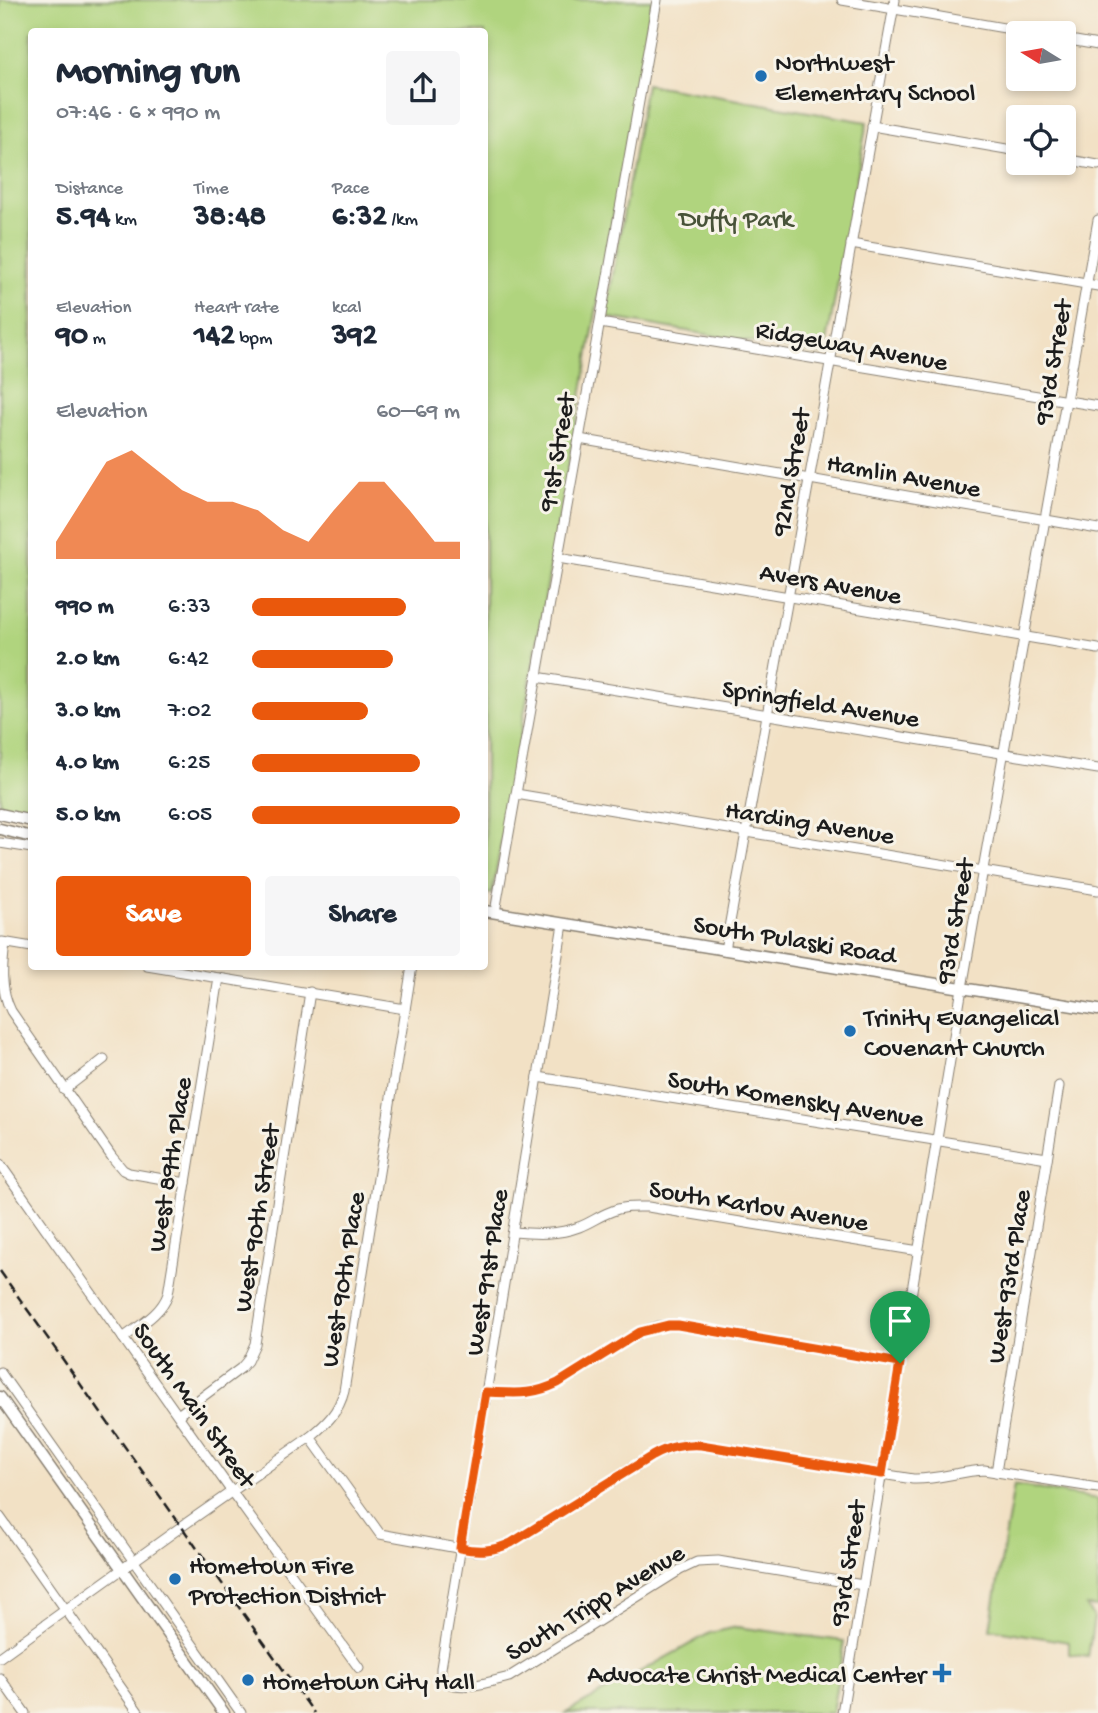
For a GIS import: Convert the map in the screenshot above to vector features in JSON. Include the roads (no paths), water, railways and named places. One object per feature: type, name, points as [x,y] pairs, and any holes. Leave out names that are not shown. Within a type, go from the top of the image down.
[{"type":"main road","points":[[0,814],[28,820]]},
{"type":"main road","points":[[0,830],[28,836]]},
{"type":"main road","name":"South Pulaski Road","points":[[490,911],[1098,1010]]},
{"type":"main road","points":[[0,1397],[224,1713]]},
{"type":"street","name":"91st Street","points":[[490,911],[516,794],[657,0]]},
{"type":"street","points":[[842,0],[894,4],[1006,27]]},
{"type":"street","name":"92nd Street","points":[[725,950],[894,4]]},
{"type":"street","points":[[1076,41],[1098,45]]},
{"type":"street","points":[[872,126],[1006,149]]},
{"type":"street","points":[[1076,161],[1098,165]]},
{"type":"street","name":"93rd Street","points":[[842,1713],[962,988],[1098,220]]},
{"type":"street","points":[[852,244],[1098,286]]},
{"type":"street","name":"Ridgeway Avenue","points":[[600,323],[1098,406]]},
{"type":"street","name":"Hamlin Avenue","points":[[579,439],[1098,529]]},
{"type":"street","name":"Avers Avenue","points":[[558,558],[1098,649]]},
{"type":"street","name":"Springfield Avenue","points":[[537,677],[1098,769]]},
{"type":"street","name":"Harding Avenue","points":[[516,794],[1098,890]]},
{"type":"street","points":[[0,842],[28,847]]},
{"type":"street","name":"West 91st Place","points":[[440,1668],[564,924]]},
{"type":"street","points":[[28,946],[3,942],[2,979],[6,1002],[16,1021],[123,1170],[186,1183]]},
{"type":"street","points":[[170,970],[405,1009]]},
{"type":"street","name":"West 90th Place","points":[[0,1657],[328,1423],[342,1399],[411,970]]},
{"type":"street","name":"West 89th Place","points":[[123,1338],[156,1313],[166,1300],[219,978]]},
{"type":"street","name":"West 90th Street","points":[[178,1415],[241,1368],[255,1344],[310,992]]},
{"type":"street","points":[[64,1090],[104,1059]]},
{"type":"street","name":"South Komensky Avenue","points":[[538,1077],[1047,1158]]},
{"type":"street","name":"West 93rd Place","points":[[996,1472],[1059,1086]]},
{"type":"street","name":"South Main Street","points":[[0,1164],[359,1668]]},
{"type":"street","name":"South Karlov Avenue","points":[[513,1232],[562,1232],[629,1206],[919,1251]]},
{"type":"street","points":[[486,1392],[531,1393],[544,1390],[640,1332],[668,1325],[900,1363]]},
{"type":"street","points":[[0,1372],[241,1713]]},
{"type":"street","points":[[310,1437],[380,1534],[483,1551],[511,1543],[652,1456],[681,1445],[701,1445],[920,1479],[974,1470],[1098,1488]]},
{"type":"street","points":[[0,1517],[139,1713]]},
{"type":"street","name":"South Tripp Avenue","points":[[440,1668],[445,1682],[457,1686],[509,1677],[697,1562],[718,1562],[863,1585]]},
{"type":"street","points":[[0,1678],[25,1713]]},
{"type":"railway","points":[[0,1271],[314,1713]]},
{"type":"place","name":"Northwest Elementary School","points":[[761,76]]},
{"type":"place","name":"Trinity Evangelical Covenant Church","points":[[850,1031]]},
{"type":"place","name":"Hometown Fire Protection District","points":[[175,1579]]},
{"type":"place","name":"Advocate Christ Medical Center","points":[[942,1673]]},
{"type":"place","name":"Hometown City Hall","points":[[248,1680]]},
{"type":"park label","name":"Duffy Park","points":[[736,217]]}]
